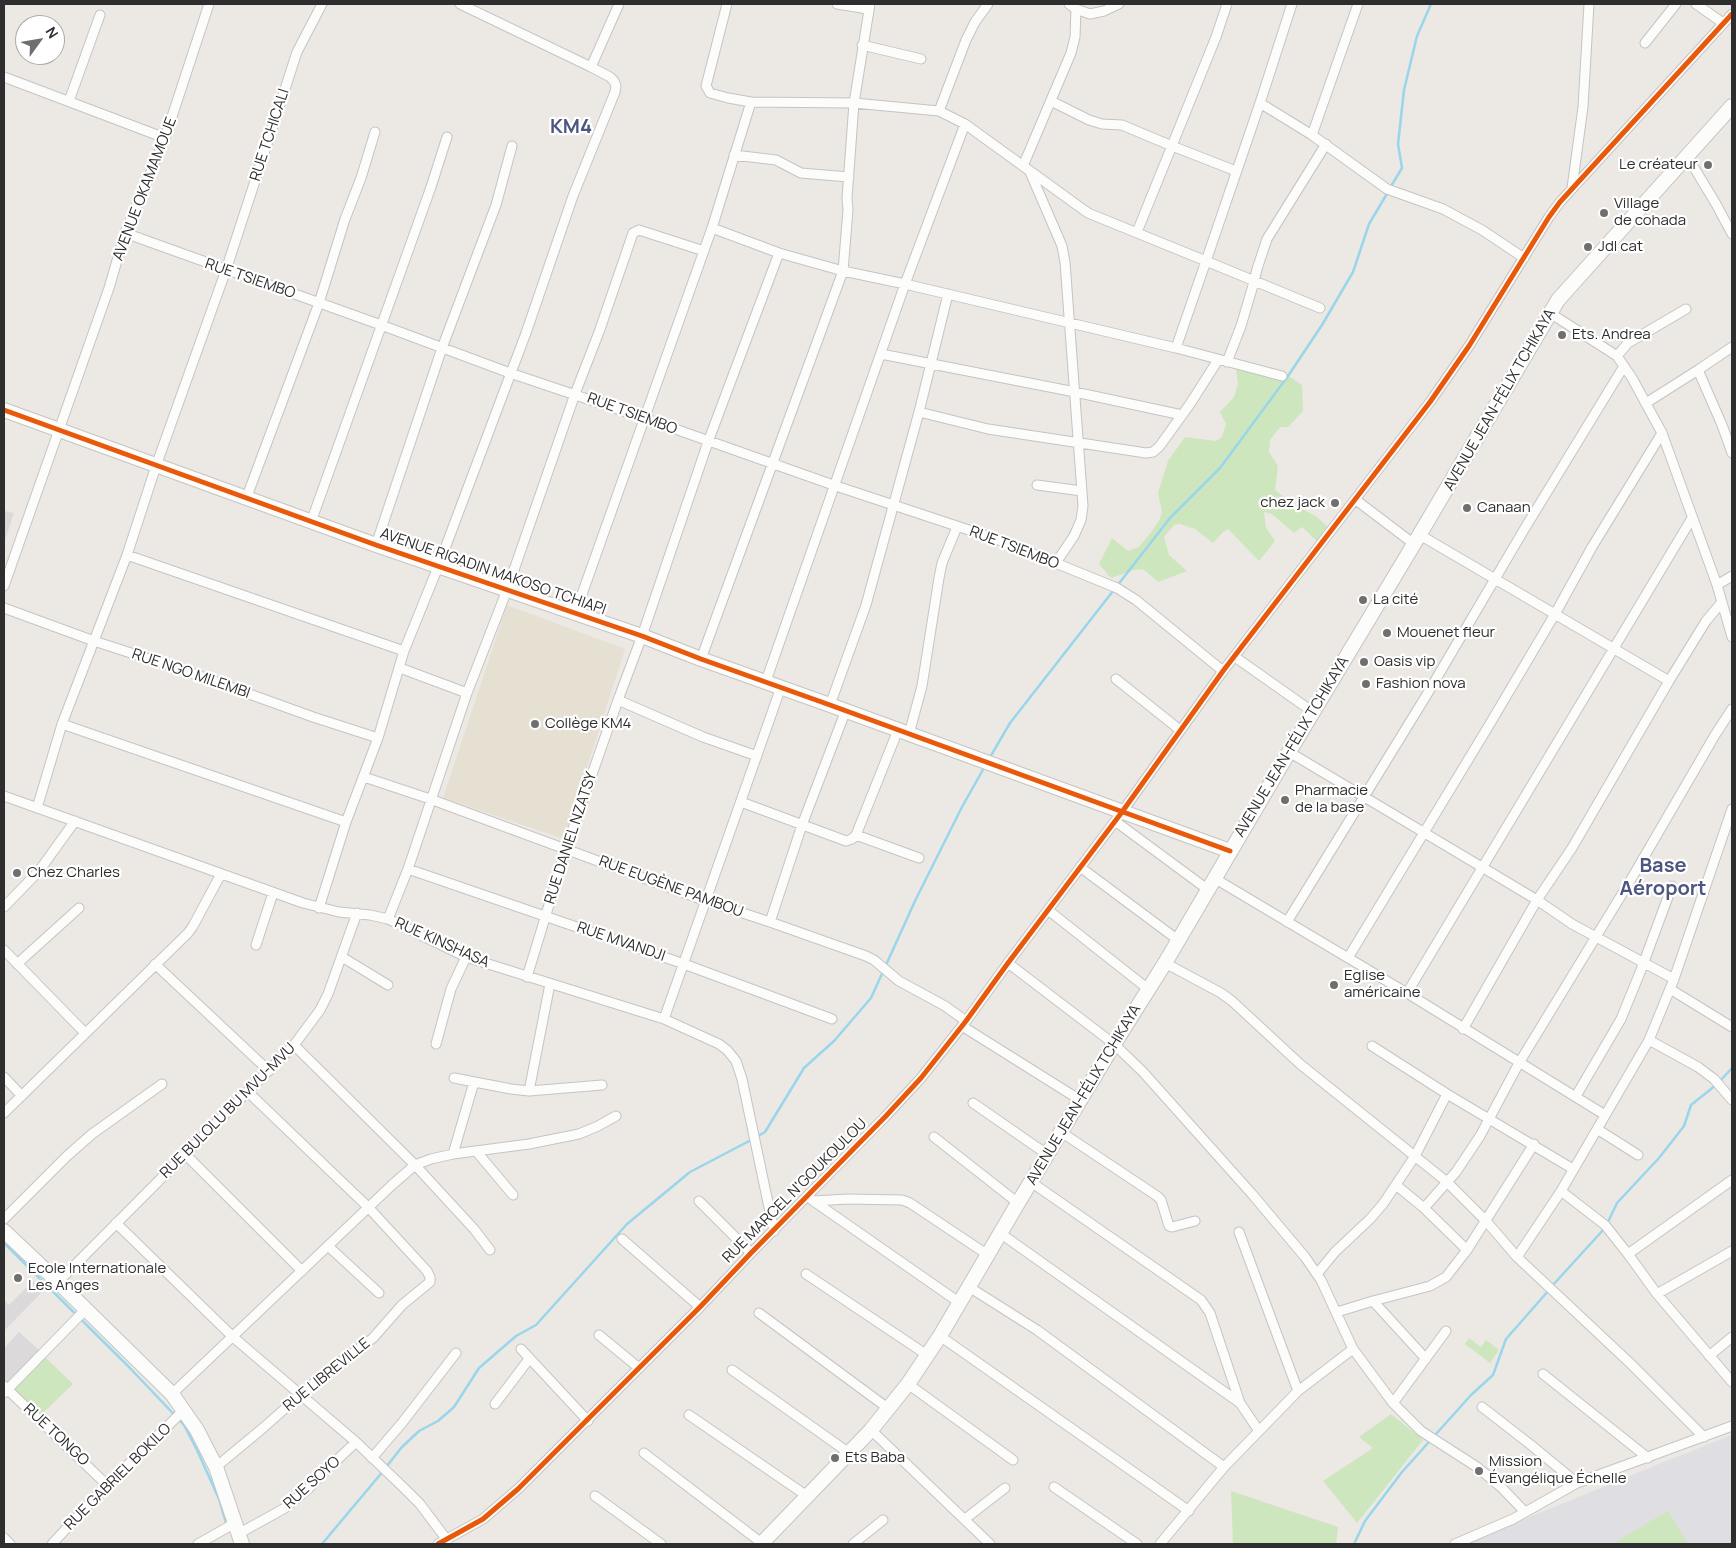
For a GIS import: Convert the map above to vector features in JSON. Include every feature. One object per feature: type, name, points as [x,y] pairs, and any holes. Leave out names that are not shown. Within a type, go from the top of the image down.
[{"type":"street","name":"AVENUE OKAMAMOUE","points":[[4,586],[109,288],[126,233],[165,138],[209,4]]},
{"type":"street","name":"RUE TCHICALI","points":[[37,808],[62,724],[127,555],[156,466],[226,270],[297,52],[322,4]]},
{"type":"street","points":[[319,908],[346,822],[378,738],[404,651],[438,566],[541,291],[573,196],[616,86],[610,77],[591,66],[460,4]]},
{"type":"street","points":[[591,66],[618,4]]},
{"type":"street","points":[[727,4],[706,88],[710,93],[751,102],[854,103],[939,111],[965,124],[1088,213],[1320,308]]},
{"type":"street","points":[[701,659],[843,271],[854,103],[869,6],[837,4]]},
{"type":"street","points":[[939,111],[966,40],[975,22],[988,4]]},
{"type":"street","points":[[1056,564],[1074,536],[1081,520],[1083,506],[1070,323],[1062,246],[1026,169],[1075,38],[1073,6],[1090,14],[1104,11],[1119,4]]},
{"type":"street","points":[[1137,232],[1216,37],[1227,4]]},
{"type":"street","points":[[1176,348],[1292,4]]},
{"type":"street","points":[[1312,135],[1358,4]]},
{"type":"street","points":[[1572,189],[1583,107],[1589,4]]},
{"type":"street","points":[[1645,43],[1676,4]]},
{"type":"street","points":[[1696,4],[1723,23]]},
{"type":"street","name":"RUE MARCEL N'GOUKOULOU","points":[[438,1544],[490,1513],[518,1489],[588,1421],[774,1230],[810,1199],[920,1078],[964,1024],[1119,816],[1223,671],[1356,500],[1448,376],[1549,217],[1572,189],[1732,14]]},
{"type":"street","points":[[70,101],[100,16]]},
{"type":"street","points":[[862,45],[921,59]]},
{"type":"street","points":[[4,77],[165,138]]},
{"type":"street","points":[[1051,101],[1089,120],[1102,124],[1122,125],[1236,171]]},
{"type":"street","points":[[575,614],[712,228],[751,102]]},
{"type":"street","points":[[1260,103],[1326,144],[1387,189],[1443,209],[1482,230],[1524,258]]},
{"type":"street","name":"AVENUE JEAN-FÉLIX TCHIKAYA","points":[[762,1544],[850,1453],[889,1409],[940,1336],[1080,1100],[1165,963],[1558,300],[1687,156],[1731,112]]},
{"type":"street","points":[[766,681],[906,284],[965,124]]},
{"type":"street","points":[[246,499],[320,303],[345,219],[361,178],[375,132]]},
{"type":"street","points":[[312,522],[447,137]]},
{"type":"street","points":[[920,412],[988,429],[1146,453],[1153,452],[1159,447],[1222,361],[1240,326],[1267,239],[1326,144]]},
{"type":"street","points":[[376,545],[442,348],[496,205],[512,146]]},
{"type":"street","points":[[734,155],[776,160],[801,173],[849,177]]},
{"type":"street","points":[[1687,156],[1732,234]]},
{"type":"street","points":[[712,228],[779,253],[843,271],[906,284],[1176,348],[1282,376]]},
{"type":"street","points":[[388,919],[408,869],[467,693],[507,590],[633,233],[639,230],[704,251]]},
{"type":"street","name":"RUE TSIEMBO","points":[[126,233],[510,373],[894,506],[999,540],[1117,588],[1136,600],[1223,671]]},
{"type":"street","name":"RUE DANIEL NZATSY","points":[[527,977],[566,849],[642,636],[708,442],[779,253]]},
{"type":"street","points":[[830,704],[866,605],[920,412],[948,294]]},
{"type":"street","points":[[1618,356],[1628,343],[1686,309]]},
{"type":"street","points":[[1550,313],[1618,356],[1646,403],[1662,433],[1717,585],[1732,637]]},
{"type":"street","points":[[1646,403],[1732,347]]},
{"type":"street","points":[[881,354],[1182,415]]},
{"type":"street","points":[[1287,922],[1426,696],[1525,528],[1624,366]]},
{"type":"street","points":[[1698,370],[1732,453]]},
{"type":"street","name":"AVENUE RIGADIN MAKOSO TCHIAPI","points":[[4,410],[246,499],[642,636],[701,659],[830,704],[989,762],[1119,816],[1230,851]]},
{"type":"street","points":[[1348,958],[1662,433]]},
{"type":"street","points":[[1037,485],[1082,491]]},
{"type":"street","points":[[1356,500],[1417,540],[1496,579],[1669,681]]},
{"type":"street","points":[[1407,993],[1692,518]]},
{"type":"street","points":[[741,802],[846,841],[856,835],[922,686],[938,578],[957,527]]},
{"type":"street","points":[[127,555],[404,651]]},
{"type":"street","points":[[1717,585],[1732,576]]},
{"type":"street","points":[[1463,1029],[1537,900],[1591,816],[1669,681],[1710,616],[1722,602]]},
{"type":"street","name":"RUE NGO MILEMBI","points":[[4,608],[94,641],[378,738]]},
{"type":"street","points":[[1235,657],[1313,712]]},
{"type":"street","points":[[400,668],[467,693]]},
{"type":"street","points":[[1116,679],[1180,730]]},
{"type":"street","points":[[664,1019],[781,687]]},
{"type":"street","points":[[618,700],[718,742],[757,756]]},
{"type":"street","points":[[1424,1208],[1473,1148],[1519,1063],[1594,937],[1633,876],[1710,742],[1732,709]]},
{"type":"street","points":[[770,922],[802,825],[846,710]]},
{"type":"street","points":[[62,724],[346,822]]},
{"type":"street","points":[[1289,752],[1364,795],[1537,900],[1594,937],[1674,979]]},
{"type":"street","name":"RUE EUGÈNE PAMBOU","points":[[364,777],[430,799],[706,901],[866,956],[899,980],[945,1006],[964,1024],[1080,1100]]},
{"type":"street","name":"RUE KINSHASA","points":[[4,796],[319,908],[388,919],[466,957],[664,1019],[719,1044],[736,1061],[742,1079],[774,1230]]},
{"type":"street","points":[[1517,1257],[1561,1191],[1649,1040],[1674,979],[1732,809]]},
{"type":"street","points":[[1119,816],[1211,883],[1287,922],[1407,993],[1605,1115]]},
{"type":"street","points":[[4,907],[39,871],[75,821]]},
{"type":"street","points":[[856,835],[919,858]]},
{"type":"street","points":[[1080,867],[1178,940]]},
{"type":"street","name":"RUE MVANDJI","points":[[408,869],[684,964],[832,1019]]},
{"type":"street","points":[[4,1113],[193,926],[221,874]]},
{"type":"street","points":[[1576,1096],[1621,1019],[1672,886]]},
{"type":"street","points":[[256,945],[273,893]]},
{"type":"street","points":[[17,964],[79,908]]},
{"type":"street","points":[[1048,910],[1148,989]]},
{"type":"street","name":"RUE BULOLU BU MVU-MVU","points":[[58,1282],[294,1045],[320,1010],[336,977],[357,914]]},
{"type":"street","points":[[4,950],[85,1033]]},
{"type":"street","points":[[342,957],[388,985]]},
{"type":"street","points":[[436,1044],[451,989],[466,957]]},
{"type":"street","points":[[1008,963],[1114,1044],[1144,1072],[1305,1256],[1337,1312],[1353,1349],[1393,1403],[1426,1435],[1477,1467],[1526,1512]]},
{"type":"street","points":[[1165,963],[1221,993],[1232,1001],[1300,1064],[1447,1182],[1517,1257],[1631,1364],[1704,1437]]},
{"type":"street","points":[[155,964],[269,1071]]},
{"type":"street","points":[[529,1091],[550,984]]},
{"type":"street","points":[[1670,990],[1732,1027]]},
{"type":"street","points":[[1649,1040],[1698,1067],[1714,1079],[1732,1100]]},
{"type":"street","points":[[294,1045],[415,1165],[474,1229],[490,1250]]},
{"type":"street","points":[[1372,1046],[1447,1094],[1573,1168]]},
{"type":"street","points":[[4,1078],[21,1095]]},
{"type":"street","points":[[454,1078],[529,1091],[602,1085]]},
{"type":"street","points":[[452,1154],[474,1082]]},
{"type":"street","points":[[4,1219],[67,1156],[92,1134],[162,1084]]},
{"type":"street","points":[[248,1092],[368,1207]]},
{"type":"street","points":[[1317,1274],[1335,1252],[1374,1214],[1396,1184],[1414,1156],[1447,1094]]},
{"type":"street","points":[[972,1104],[1048,1155]]},
{"type":"street","points":[[172,1394],[368,1207],[415,1165],[452,1154],[579,1134],[616,1116]]},
{"type":"street","points":[[1596,1130],[1638,1156]]},
{"type":"street","points":[[1061,1132],[1157,1196],[1163,1204],[1169,1226],[1172,1227],[1195,1221]]},
{"type":"street","points":[[934,1137],[1018,1204]]},
{"type":"street","points":[[1337,1312],[1373,1300],[1430,1286],[1446,1278],[1486,1222],[1534,1144]]},
{"type":"street","points":[[476,1151],[513,1195]]},
{"type":"street","points":[[186,1155],[302,1271]]},
{"type":"street","points":[[1628,1254],[1732,1180]]},
{"type":"street","points":[[1031,1182],[1201,1300],[1210,1313],[1240,1403],[1259,1431]]},
{"type":"street","points":[[1396,1184],[1467,1250]]},
{"type":"street","points":[[1561,1191],[1605,1225],[1657,1294],[1732,1382]]},
{"type":"street","points":[[810,1199],[902,1200],[910,1203],[988,1255]]},
{"type":"street","points":[[810,1199],[960,1303]]},
{"type":"street","points":[[699,1200],[751,1253]]},
{"type":"street","name":"RUE LIBREVILLE","points":[[216,1467],[316,1381],[373,1338],[402,1305],[430,1282],[430,1277],[368,1207]]},
{"type":"street","points":[[116,1223],[233,1337],[356,1442],[420,1504],[447,1540]]},
{"type":"street","points":[[4,1231],[172,1394],[197,1430],[216,1467],[238,1534]]},
{"type":"street","points":[[1239,1232],[1298,1391]]},
{"type":"street","points":[[1000,1233],[1240,1403]]},
{"type":"street","points":[[622,1239],[700,1307]]},
{"type":"street","points":[[328,1246],[380,1293]]},
{"type":"street","points":[[1657,1294],[1732,1251]]},
{"type":"street","points":[[806,1274],[927,1355]]},
{"type":"street","points":[[969,1287],[1045,1336],[1224,1467]]},
{"type":"street","points":[[1373,1300],[1426,1359]]},
{"type":"street","points":[[5,1390],[86,1309]]},
{"type":"street","points":[[759,1313],[889,1409]]},
{"type":"street","points":[[1393,1403],[1446,1331]]},
{"type":"street","points":[[599,1335],[639,1368]]},
{"type":"street","points":[[940,1336],[1189,1512]]},
{"type":"street","points":[[1709,1356],[1732,1337]]},
{"type":"street","points":[[521,1349],[529,1360],[588,1421]]},
{"type":"street","points":[[1160,1544],[1189,1512],[1224,1467],[1298,1391],[1353,1349]]},
{"type":"street","points":[[372,1458],[402,1423],[456,1353]]},
{"type":"street","points":[[495,1404],[529,1360]]},
{"type":"street","points":[[732,1370],[850,1453]]},
{"type":"street","points":[[1543,1374],[1648,1458]]},
{"type":"street","points":[[908,1384],[1013,1460]]},
{"type":"street","name":"RUE TONGO","points":[[5,1390],[108,1484]]},
{"type":"street","points":[[1482,1407],[1532,1445],[1577,1483]]},
{"type":"street","name":"RUE GABRIEL BOKILO","points":[[52,1544],[108,1484],[184,1410]]},
{"type":"street","points":[[689,1415],[807,1496]]},
{"type":"street","points":[[1455,1544],[1526,1512],[1577,1483],[1732,1426]]},
{"type":"street","points":[[871,1430],[990,1544]]},
{"type":"street","name":"RUE SOYO","points":[[198,1544],[238,1534],[285,1508],[308,1490],[356,1442]]},
{"type":"street","points":[[644,1453],[762,1544]]},
{"type":"street","points":[[1054,1486],[1137,1544]]},
{"type":"street","points":[[965,1519],[1005,1488]]},
{"type":"street","points":[[595,1496],[661,1544]]},
{"type":"street","points":[[853,1544],[883,1520]]},
{"type":"street","points":[[4,1538],[10,1544]]},
{"type":"shaded area","points":[[4,511],[14,513],[4,543]]},
{"type":"shaded area","name":"Collège KM4","points":[[507,605],[625,649],[564,839],[443,798]]},
{"type":"shaded area","points":[[33,1281],[43,1291],[4,1331],[4,1301],[9,1305]]},
{"type":"shaded area","points":[[19,1332],[40,1351],[8,1384],[4,1380],[4,1348]]},
{"type":"shaded area","points":[[1732,1435],[1732,1544],[1464,1544],[1659,1464]]},
{"type":"green space","points":[[1235,363],[1284,373],[1302,385],[1303,411],[1288,427],[1280,427],[1270,440],[1269,452],[1278,466],[1275,490],[1290,502],[1317,517],[1331,530],[1320,544],[1302,527],[1294,533],[1272,514],[1264,512],[1266,528],[1275,541],[1259,561],[1228,529],[1213,543],[1195,529],[1180,524],[1174,525],[1164,537],[1169,555],[1187,571],[1158,582],[1143,569],[1111,578],[1099,564],[1112,538],[1128,551],[1139,547],[1152,531],[1160,519],[1162,511],[1158,493],[1168,461],[1185,437],[1216,441],[1222,437],[1226,424],[1220,412],[1234,397],[1238,383]]},
{"type":"green space","points":[[1469,1338],[1481,1347],[1486,1340],[1499,1350],[1490,1363],[1465,1344]]},
{"type":"green space","points":[[44,1356],[73,1384],[40,1416],[14,1390],[15,1385]]},
{"type":"green space","points":[[1391,1414],[1423,1440],[1357,1523],[1323,1481],[1373,1448],[1359,1437]]},
{"type":"green space","points":[[1231,1491],[1338,1527],[1336,1544],[1233,1544]]},
{"type":"green space","points":[[1668,1511],[1688,1544],[1618,1544],[1617,1541]]},
{"type":"waterway","points":[[1390,188],[1402,168],[1398,144],[1404,90],[1417,36],[1431,4]]},
{"type":"waterway","points":[[989,759],[1010,723],[1170,518],[1220,468],[1288,376],[1322,325],[1353,272],[1369,224],[1388,192]]},
{"type":"waterway","points":[[758,1136],[765,1132],[804,1068],[834,1041],[871,998],[915,901],[962,807],[985,766]]},
{"type":"waterway","points":[[1720,1081],[1732,1068]]},
{"type":"waterway","points":[[1607,1224],[1617,1203],[1659,1158],[1684,1126],[1691,1105],[1716,1085]]},
{"type":"waterway","points":[[322,1544],[402,1447],[419,1431],[438,1421],[454,1407],[479,1368],[516,1336],[536,1325],[627,1224],[690,1172],[753,1139]]},
{"type":"waterway","points":[[1552,1286],[1604,1229]]},
{"type":"waterway","points":[[4,1243],[128,1366],[184,1425],[219,1499],[227,1526]]},
{"type":"waterway","points":[[1354,1544],[1365,1521],[1402,1472],[1471,1395],[1493,1375],[1506,1339],[1549,1290]]},
{"type":"cycle path","points":[[438,1544],[483,1519],[518,1489],[700,1307],[921,1078],[966,1021],[1122,812],[1223,671],[1430,402],[1469,346],[1560,202],[1732,14]]},
{"type":"cycle path","points":[[4,410],[376,545],[642,636],[1230,851]]},
{"type":"place","name":"Le créateur","points":[[1708,165]]},
{"type":"place","name":"Village de cohada","points":[[1604,213]]},
{"type":"place","name":"Jdl cat","points":[[1588,247]]},
{"type":"place","name":"Ets. Andrea","points":[[1562,335]]},
{"type":"place","name":"chez jack","points":[[1335,503]]},
{"type":"place","name":"Canaan","points":[[1467,508]]},
{"type":"place","name":"La cité","points":[[1363,600]]},
{"type":"place","name":"Mouenet fleur","points":[[1387,633]]},
{"type":"place","name":"Oasis vip","points":[[1364,662]]},
{"type":"place","name":"Fashion nova","points":[[1366,684]]},
{"type":"place","name":"Collège KM4","points":[[535,724]]},
{"type":"place","name":"Pharmacie de la base","points":[[1285,800]]},
{"type":"place","name":"Chez Charles","points":[[17,873]]},
{"type":"place","name":"Eglise américaine","points":[[1334,985]]},
{"type":"place","name":"Ecole Internationale Les Anges","points":[[18,1278]]},
{"type":"place","name":"Ets Baba","points":[[835,1458]]},
{"type":"place","name":"Mission Évangélique Échelle","points":[[1479,1471]]},
{"type":"district","name":"KM4","points":[[571,127]]},
{"type":"district","name":"Base Aéroport","points":[[1663,878]]}]
